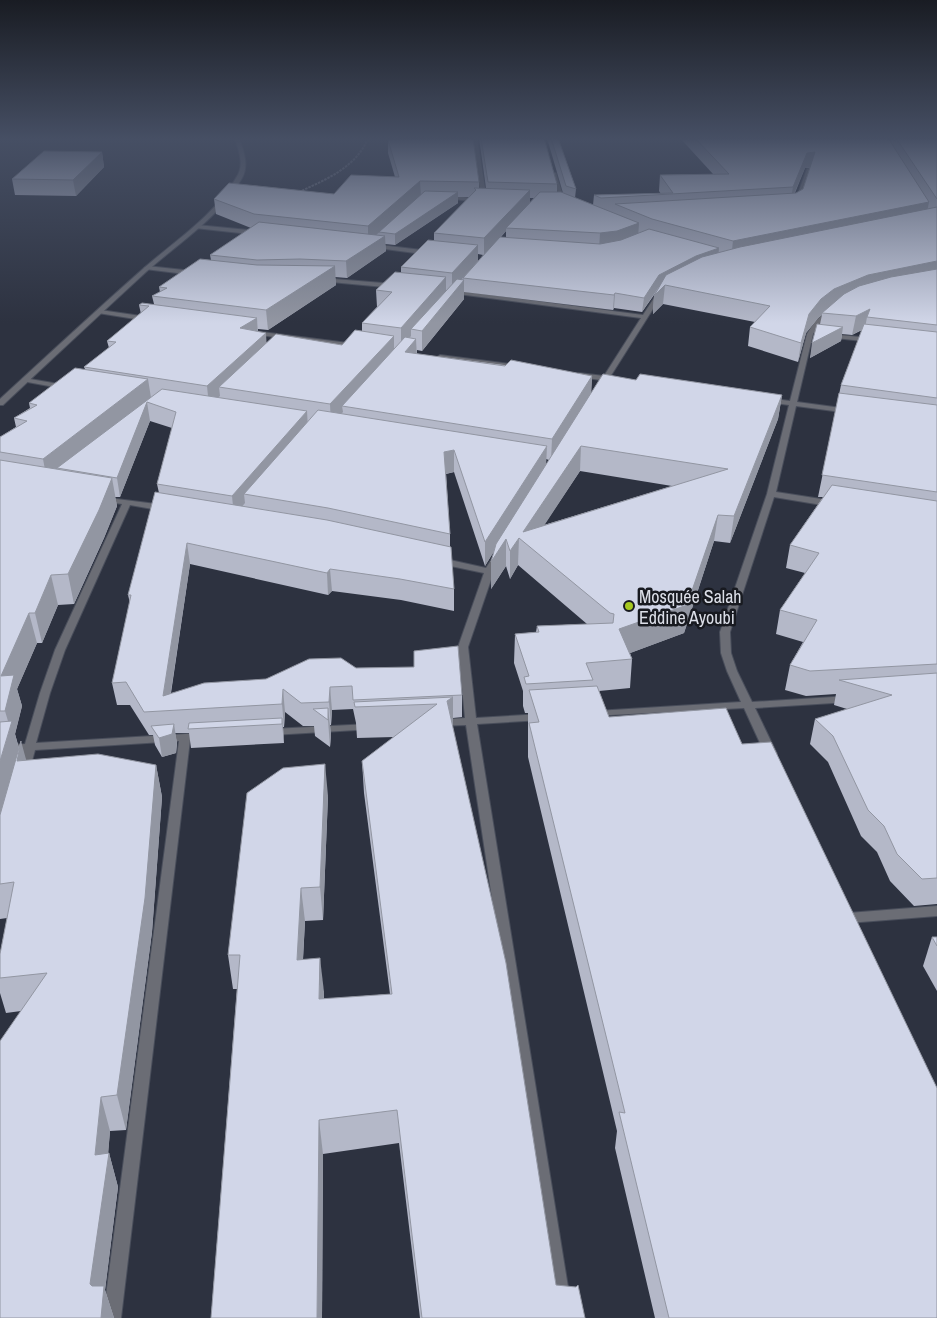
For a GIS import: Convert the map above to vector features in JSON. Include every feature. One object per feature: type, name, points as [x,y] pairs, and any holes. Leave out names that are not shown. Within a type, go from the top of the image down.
[{"type":"street","points":[[0,403],[147,268],[197,227],[224,200]]},
{"type":"street","points":[[477,200],[492,201]]},
{"type":"street","points":[[792,206],[796,204],[798,200]]},
{"type":"street","points":[[554,203],[562,203],[571,207]]},
{"type":"street","points":[[197,227],[266,234]]},
{"type":"street","points":[[370,246],[377,239]]},
{"type":"street","points":[[361,245],[438,254]]},
{"type":"street","points":[[147,268],[201,274]]},
{"type":"street","points":[[310,279],[402,287]]},
{"type":"street","points":[[450,300],[463,286]]},
{"type":"street","points":[[596,394],[611,379],[662,291],[668,286]]},
{"type":"street","points":[[448,292],[646,318]]},
{"type":"street","points":[[777,767],[726,653],[725,632],[770,494],[810,334],[817,322],[840,306]]},
{"type":"street","points":[[100,312],[160,320]]},
{"type":"street","points":[[244,332],[367,347]]},
{"type":"street","points":[[810,334],[878,341]]},
{"type":"street","points":[[283,343],[290,337]]},
{"type":"street","points":[[434,356],[529,368]]},
{"type":"street","points":[[568,374],[611,379]]},
{"type":"street","points":[[24,380],[71,388]]},
{"type":"street","points":[[754,399],[860,413]]},
{"type":"street","points":[[770,494],[839,505]]},
{"type":"street","points":[[99,498],[178,511]]},
{"type":"street","points":[[20,782],[45,693],[60,650],[127,503]]},
{"type":"street","points":[[504,547],[489,571],[463,647],[471,722],[564,1318]]},
{"type":"street","points":[[432,559],[489,571]]},
{"type":"street","points":[[580,715],[857,698]]},
{"type":"street","points":[[432,724],[550,717]]},
{"type":"street","points":[[264,732],[382,726]]},
{"type":"street","points":[[0,749],[214,735]]},
{"type":"street","points":[[112,1318],[185,736]]},
{"type":"street","points":[[848,918],[937,911]]},
{"type":"building","points":[[215,200],[399,200],[368,226],[254,214]]},
{"type":"building","points":[[415,200],[447,200],[395,234],[379,232]]},
{"type":"building","points":[[467,200],[521,200],[484,238],[434,233]]},
{"type":"building","points":[[533,200],[580,200],[639,223],[617,231],[600,233],[506,228]]},
{"type":"building","points":[[689,200],[927,200],[929,202],[733,241],[652,219],[615,204]]},
{"type":"building","points":[[937,207],[937,261],[868,275],[834,289],[821,299],[809,314],[801,343],[750,327],[770,306],[665,285],[654,296],[666,275],[702,257],[740,247]]},
{"type":"building","points":[[259,222],[385,236],[346,261],[257,260],[210,255]]},
{"type":"building","points":[[649,229],[719,248],[696,256],[659,275],[644,298],[615,293],[614,295],[463,278],[500,237],[600,244],[621,240]]},
{"type":"building","points":[[428,240],[478,245],[452,273],[401,267]]},
{"type":"building","points":[[200,259],[257,265],[335,266],[266,310],[152,296],[167,288],[159,287]]},
{"type":"building","points":[[937,269],[937,325],[867,317],[870,309],[856,316],[822,313],[844,294],[859,286],[891,277]]},
{"type":"building","points":[[395,272],[446,277],[401,328],[362,323],[392,292],[376,290]]},
{"type":"building","points":[[457,279],[464,280],[422,331],[411,329]]},
{"type":"building","points":[[142,303],[257,318],[240,328],[266,333],[207,386],[84,367],[116,342],[107,341],[149,306],[139,305]]},
{"type":"building","points":[[817,324],[843,327],[812,343]]},
{"type":"building","points":[[864,324],[937,332],[937,398],[841,385]]},
{"type":"building","points":[[355,330],[394,336],[330,404],[219,387],[276,334],[342,345]]},
{"type":"building","points":[[405,337],[416,339],[405,352],[505,366],[511,360],[592,376],[552,439],[342,406]]},
{"type":"building","points":[[75,368],[148,379],[43,459],[0,452],[0,437],[27,421],[14,418],[37,405],[29,403]]},
{"type":"building","points":[[603,374],[636,380],[640,374],[782,395],[734,516],[718,515],[687,605],[619,629],[632,659],[586,663],[593,680],[526,684],[524,677],[529,676],[515,634],[539,632],[537,626],[613,623],[614,614],[610,613],[519,538],[510,551],[506,539],[491,562],[496,544]],"holes":[[[581,446],[728,469],[523,532]]]},
{"type":"building","points":[[162,389],[307,411],[232,496],[157,484],[176,412],[147,402],[117,478],[57,468]]},
{"type":"building","points":[[839,393],[937,405],[937,492],[822,475]]},
{"type":"building","points":[[318,410],[547,446],[485,542],[454,450],[444,452],[450,534],[328,508],[244,494]]},
{"type":"building","points":[[0,460],[112,478],[99,510],[68,574],[51,575],[35,613],[29,613],[1,676],[14,675],[5,711],[0,711]]},
{"type":"building","points":[[832,485],[937,501],[937,664],[810,671],[790,665],[817,620],[780,610],[819,553],[790,545]]},
{"type":"building","points":[[155,492],[327,520],[451,547],[454,589],[330,569],[327,573],[187,543],[163,696],[204,683],[266,679],[309,659],[341,658],[356,668],[414,667],[414,651],[458,646],[462,695],[353,700],[352,686],[330,687],[329,702],[301,703],[283,689],[282,704],[144,712],[126,682],[112,683],[131,595],[128,595]]},
{"type":"building","points":[[937,673],[937,878],[922,879],[897,854],[884,826],[868,810],[833,736],[815,719],[892,695],[839,680]]},
{"type":"building","points":[[597,686],[609,717],[726,708],[742,744],[771,742],[937,1088],[937,1318],[669,1318],[619,1112],[625,1113],[529,723],[539,722],[529,690]]},
{"type":"building","points":[[453,697],[447,701],[506,963],[556,1285],[576,1287],[578,1285],[585,1318],[422,1318],[397,1110],[319,1120],[317,1318],[211,1318],[240,955],[228,955],[247,793],[283,768],[325,764],[320,887],[301,888],[297,960],[320,958],[319,999],[392,994],[362,761],[437,704],[355,707],[354,702]]},
{"type":"building","points":[[328,708],[328,720],[313,709]]},
{"type":"building","points":[[282,718],[282,724],[188,729],[189,723]]},
{"type":"building","points":[[12,721],[0,761],[0,722]]},
{"type":"building","points":[[174,724],[172,734],[159,738],[151,726]]},
{"type":"building","points":[[21,741],[17,761],[98,754],[156,765],[145,898],[117,1095],[101,1097],[95,1155],[109,1153],[90,1284],[92,1286],[104,1286],[101,1318],[0,1318],[0,1041],[47,973],[0,978],[0,954],[14,882],[0,884],[0,815]]},
{"type":"building","points":[[932,937],[937,937],[937,946]]},
{"type":"place","name":"Mosquée Salah Eddine Ayoubi","points":[[629,606]]}]
